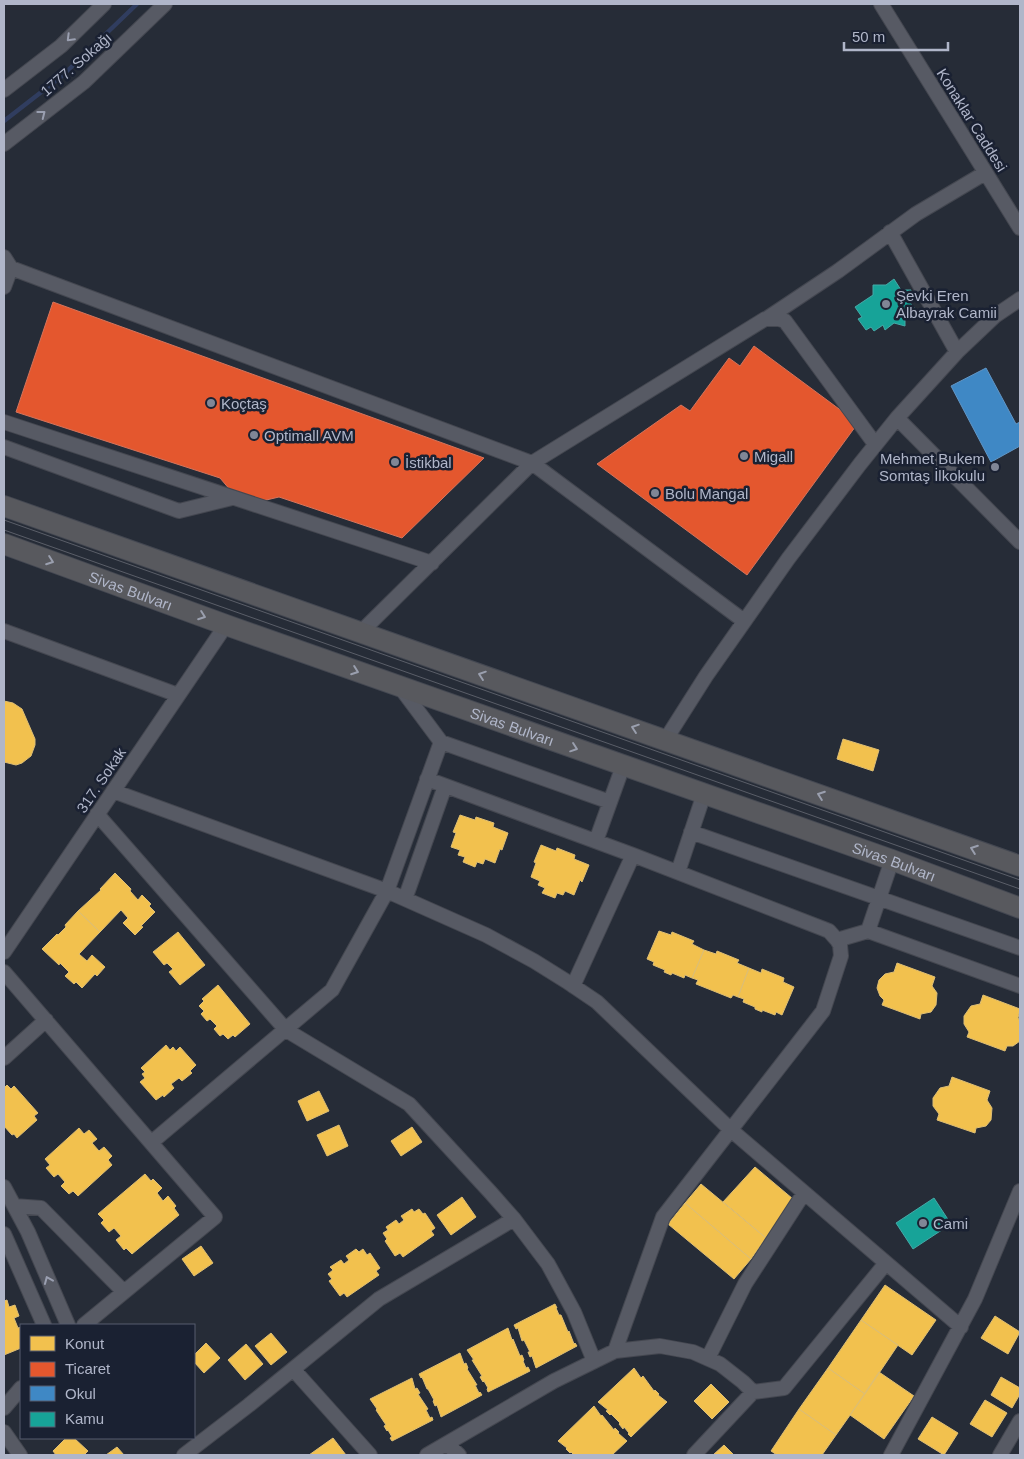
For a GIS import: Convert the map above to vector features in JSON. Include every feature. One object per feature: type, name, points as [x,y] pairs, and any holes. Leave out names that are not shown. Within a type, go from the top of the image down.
[{"type":"highway","points":[[4,506],[1020,866]]},
{"type":"highway","name":"Sivas Bulvarı","points":[[4,544],[400,687],[892,860],[1020,908]]},
{"type":"street","name":"1777. Sokağı","points":[[4,90],[62,46],[104,4]]},
{"type":"street","name":"1777. Sokağı","points":[[4,144],[84,82],[165,4]]},
{"type":"street","name":"Konaklar Caddesi","points":[[881,4],[1020,228]]},
{"type":"street","points":[[360,633],[532,464],[765,319],[838,271],[890,232],[985,172]]},
{"type":"street","points":[[890,232],[958,352]]},
{"type":"street","points":[[4,287],[7,262],[532,464],[744,621]]},
{"type":"street","points":[[666,739],[744,621],[788,559],[875,444],[958,352],[995,316],[1020,299]]},
{"type":"street","points":[[765,319],[772,318],[785,321],[875,444]]},
{"type":"street","points":[[897,418],[1020,542]]},
{"type":"street","points":[[4,422],[432,563]]},
{"type":"street","points":[[4,447],[179,511],[233,498]]},
{"type":"street","name":"317. Sokak","points":[[4,952],[226,625]]},
{"type":"street","points":[[4,632],[178,695]]},
{"type":"street","points":[[400,687],[441,742],[610,802]]},
{"type":"street","points":[[152,1142],[332,990],[387,891],[441,742]]},
{"type":"street","points":[[596,841],[623,766]]},
{"type":"street","points":[[427,779],[596,841],[830,931],[840,945],[841,956],[824,1011],[663,1217],[615,1351]]},
{"type":"street","points":[[406,899],[445,786]]},
{"type":"street","points":[[113,791],[406,899],[510,948],[574,986],[596,1002],[731,1130],[961,1327]]},
{"type":"street","points":[[678,872],[704,794]]},
{"type":"street","points":[[97,814],[286,1030],[408,1104],[514,1219],[544,1258],[561,1288],[574,1312],[594,1361]]},
{"type":"street","points":[[691,832],[1020,948]]},
{"type":"street","points":[[574,986],[633,855]]},
{"type":"street","points":[[868,931],[892,860]]},
{"type":"street","points":[[837,940],[868,931],[1020,986]]},
{"type":"street","points":[[4,972],[215,1217],[85,1324]]},
{"type":"street","points":[[4,1058],[46,1020]]},
{"type":"street","points":[[4,1187],[28,1232],[68,1324]]},
{"type":"street","points":[[708,1358],[745,1284],[804,1193]]},
{"type":"street","points":[[891,1455],[976,1299],[1019,1198]]},
{"type":"street","points":[[14,1206],[41,1208],[124,1292]]},
{"type":"street","points":[[184,1455],[250,1405],[378,1299],[514,1219]]},
{"type":"street","points":[[4,1234],[44,1324]]},
{"type":"street","points":[[694,1455],[753,1392],[784,1388],[886,1263]]},
{"type":"street","points":[[427,1455],[554,1381],[615,1351],[660,1346],[692,1352],[708,1358],[732,1372],[753,1392]]},
{"type":"street","points":[[293,1369],[370,1455]]},
{"type":"street","points":[[4,1408],[20,1389]]},
{"type":"street","points":[[1000,1455],[1020,1421]]},
{"type":"street","points":[[4,1432],[20,1455]]},
{"type":"street","points":[[447,1444],[459,1455]]},
{"type":"building: Konut","points":[[4,701],[13,703],[22,709],[35,739],[31,756],[16,765],[4,762]]},
{"type":"building: Konut","points":[[843,739],[879,750],[873,771],[837,759]]},
{"type":"building: Konut","points":[[460,815],[475,820],[476,817],[494,823],[493,827],[508,833],[495,863],[485,859],[483,864],[477,862],[475,867],[463,862],[465,857],[458,855],[460,850],[451,847],[456,833],[453,832]]},
{"type":"building: Konut","points":[[541,845],[556,851],[557,848],[575,855],[574,859],[589,865],[574,895],[565,891],[563,895],[557,893],[555,898],[542,893],[545,888],[538,885],[540,881],[531,877],[536,863],[534,862]]},
{"type":"building: Konut","points":[[115,873],[131,889],[130,891],[138,900],[142,895],[151,904],[149,906],[155,912],[135,935],[123,923],[128,918],[121,910],[100,932],[78,911],[101,890]]},
{"type":"building: Konut","points":[[78,911],[100,932],[79,954],[87,961],[92,955],[105,967],[97,976],[95,974],[82,988],[65,976],[69,972],[42,949],[66,927],[65,925]]},
{"type":"building: Konut","points":[[659,931],[671,935],[672,932],[694,941],[692,944],[704,950],[692,978],[685,975],[684,978],[672,973],[671,975],[653,965],[654,962],[647,959]]},
{"type":"building: Konut","points":[[178,932],[205,965],[180,985],[169,972],[173,969],[167,963],[164,965],[153,952]]},
{"type":"building: Konut","points":[[704,950],[716,954],[717,951],[739,960],[737,963],[749,968],[738,997],[733,995],[731,998],[696,984],[698,980],[692,978]]},
{"type":"building: Konut","points":[[897,963],[935,977],[932,986],[937,993],[936,1005],[931,1012],[921,1014],[920,1019],[882,1005],[884,1000],[877,988],[879,980],[885,974],[894,972]]},
{"type":"building: Konut","points":[[749,968],[761,973],[762,969],[784,978],[783,982],[794,987],[782,1015],[776,1012],[775,1015],[762,1010],[762,1012],[743,1002],[744,999],[738,997]]},
{"type":"building: Konut","points":[[218,985],[250,1024],[235,1037],[233,1035],[228,1039],[223,1034],[220,1036],[214,1029],[217,1026],[210,1019],[207,1021],[201,1014],[204,1011],[199,1006],[204,1001],[202,999]]},
{"type":"building: Konut","points":[[983,995],[1020,1009],[1018,1018],[1020,1021],[1020,1041],[1013,1046],[1007,1046],[1005,1051],[967,1037],[969,1032],[964,1024],[964,1016],[971,1006],[980,1004]]},
{"type":"building: Konut","points":[[166,1045],[170,1050],[173,1047],[176,1051],[180,1047],[196,1065],[190,1071],[192,1073],[182,1081],[179,1078],[171,1084],[174,1088],[164,1097],[163,1095],[156,1100],[140,1082],[145,1078],[142,1074],[145,1072],[141,1068]]},
{"type":"building: Konut","points":[[952,1077],[990,1091],[987,1100],[992,1108],[991,1120],[986,1126],[976,1128],[975,1133],[937,1120],[939,1114],[933,1106],[933,1098],[940,1088],[949,1086]]},
{"type":"building: Konut","points":[[7,1085],[11,1089],[14,1086],[38,1113],[34,1116],[37,1120],[17,1138],[4,1126],[4,1088]]},
{"type":"building: Konut","points":[[319,1091],[329,1111],[307,1121],[298,1101]]},
{"type":"building: Konut","points":[[339,1125],[348,1146],[327,1156],[317,1135]]},
{"type":"building: Konut","points":[[412,1127],[422,1142],[401,1156],[391,1141]]},
{"type":"building: Konut","points":[[79,1128],[84,1134],[89,1130],[97,1139],[92,1143],[99,1151],[104,1147],[112,1156],[108,1160],[112,1165],[78,1196],[73,1191],[69,1194],[61,1186],[65,1182],[58,1174],[54,1177],[46,1168],[50,1165],[45,1159]]},
{"type":"building: Konut","points":[[755,1167],[793,1199],[766,1238],[723,1202]]},
{"type":"building: Konut","points":[[145,1174],[151,1181],[153,1179],[162,1188],[157,1193],[163,1201],[168,1196],[176,1206],[174,1208],[179,1215],[132,1254],[126,1248],[124,1250],[116,1240],[121,1236],[114,1228],[109,1232],[101,1223],[104,1220],[98,1214]]},
{"type":"building: Konut","points":[[701,1184],[766,1238],[751,1259],[685,1203]]},
{"type":"building: Konut","points":[[462,1197],[476,1217],[451,1235],[437,1215]]},
{"type":"building: Konut","points":[[685,1203],[751,1259],[734,1279],[668,1224]]},
{"type":"building: Konut","points":[[412,1209],[414,1212],[419,1209],[423,1214],[425,1213],[435,1228],[431,1231],[434,1235],[403,1257],[400,1253],[395,1256],[385,1241],[387,1239],[383,1233],[388,1230],[386,1227],[396,1220],[399,1224],[404,1220],[401,1216]]},
{"type":"building: Konut","points":[[201,1246],[213,1263],[194,1276],[182,1259]]},
{"type":"building: Konut","points":[[356,1249],[359,1252],[363,1249],[367,1255],[370,1253],[380,1268],[376,1271],[379,1275],[347,1297],[344,1293],[340,1296],[329,1281],[332,1279],[328,1274],[333,1270],[330,1267],[341,1260],[344,1264],[349,1260],[346,1256]]},
{"type":"building: Konut","points":[[885,1285],[936,1320],[912,1355],[861,1320]]},
{"type":"building: Konut","points":[[7,1300],[9,1307],[15,1305],[19,1316],[14,1318],[18,1328],[20,1327],[20,1348],[4,1355],[4,1301]]},
{"type":"building: Konut","points":[[555,1304],[574,1344],[577,1346],[536,1368],[524,1340],[522,1341],[518,1328],[516,1329],[514,1325]]},
{"type":"building: Konut","points":[[995,1316],[1020,1332],[1008,1354],[981,1338]]},
{"type":"building: Konut","points":[[861,1320],[898,1345],[865,1394],[828,1368]]},
{"type":"building: Konut","points":[[508,1328],[520,1356],[522,1355],[526,1368],[528,1367],[530,1371],[488,1392],[488,1388],[480,1377],[482,1376],[472,1360],[474,1360],[467,1350]]},
{"type":"building: Konut","points":[[271,1333],[287,1352],[271,1365],[255,1346]]},
{"type":"building: Konut","points":[[206,1343],[220,1358],[204,1373],[195,1363],[195,1354]]},
{"type":"building: Konut","points":[[246,1344],[263,1364],[245,1380],[228,1360]]},
{"type":"building: Konut","points":[[460,1353],[464,1364],[466,1363],[467,1369],[477,1385],[475,1385],[479,1393],[482,1395],[441,1417],[437,1405],[435,1406],[434,1400],[419,1374]]},
{"type":"building: Konut","points":[[634,1368],[641,1378],[643,1376],[654,1391],[667,1402],[631,1437],[624,1427],[623,1429],[620,1423],[606,1411],[608,1410],[598,1402]]},
{"type":"building: Konut","points":[[828,1368],[865,1394],[836,1435],[799,1409]]},
{"type":"building: Konut","points":[[879,1372],[914,1396],[884,1439],[850,1415]]},
{"type":"building: Konut","points":[[1001,1377],[1020,1388],[1020,1394],[1012,1408],[991,1395]]},
{"type":"building: Konut","points":[[412,1378],[415,1389],[417,1388],[420,1393],[418,1394],[428,1409],[426,1410],[430,1418],[432,1417],[433,1420],[392,1441],[390,1438],[392,1437],[384,1426],[386,1425],[370,1399]]},
{"type":"building: Konut","points":[[711,1384],[729,1402],[712,1419],[694,1401]]},
{"type":"building: Konut","points":[[985,1400],[1007,1413],[992,1437],[970,1424]]},
{"type":"building: Konut","points":[[594,1406],[614,1430],[615,1428],[627,1441],[612,1455],[574,1455],[558,1441]]},
{"type":"building: Konut","points":[[799,1409],[836,1435],[822,1455],[777,1455],[771,1451]]},
{"type":"building: Konut","points":[[932,1417],[958,1433],[944,1455],[918,1439]]},
{"type":"building: Konut","points":[[333,1438],[346,1455],[309,1455]]},
{"type":"building: Konut","points":[[65,1439],[75,1439],[88,1451],[84,1455],[56,1455],[53,1451]]},
{"type":"building: Konut","points":[[724,1445],[734,1455],[713,1455]]},
{"type":"building: Konut","points":[[117,1447],[124,1455],[106,1455]]},
{"type":"building: Ticaret","name":"Optimall AVM","points":[[53,302],[484,458],[402,538],[279,497],[262,501],[231,491],[220,478],[16,412]]},
{"type":"building: Ticaret","points":[[754,346],[858,423],[747,575],[597,464],[681,405],[690,411],[729,358],[740,366]]},
{"type":"building: Okul","points":[[986,368],[1016,424],[1020,422],[1020,446],[991,462],[951,386]]},
{"type":"building: Kamu","name":"Şevki Eren Albayrak Camii","points":[[894,279],[901,290],[911,290],[908,300],[915,309],[905,316],[905,326],[894,323],[885,330],[883,325],[874,331],[871,327],[866,330],[858,319],[862,317],[855,307],[873,295],[873,285],[886,285]]},
{"type":"building: Kamu","name":"Cami","points":[[934,1198],[951,1224],[913,1249],[896,1223]]},
{"type":"waterway","points":[[4,121],[62,76],[137,4]]},
{"type":"tram line","points":[[4,520],[1020,880]]},
{"type":"tram line","points":[[4,530],[1020,889]]},
{"type":"place","name":"Şevki Eren Albayrak Camii","points":[[886,304]]},
{"type":"place","name":"Koçtaş","points":[[211,403]]},
{"type":"place","name":"Optimall AVM","points":[[254,435]]},
{"type":"place","name":"Migall","points":[[744,456]]},
{"type":"place","name":"İstikbal","points":[[395,462]]},
{"type":"place","name":"Mehmet Bukem Somtaş İlkokulu","points":[[995,467]]},
{"type":"place","name":"Bolu Mangal","points":[[655,493]]},
{"type":"place","name":"Cami","points":[[923,1223]]}]
